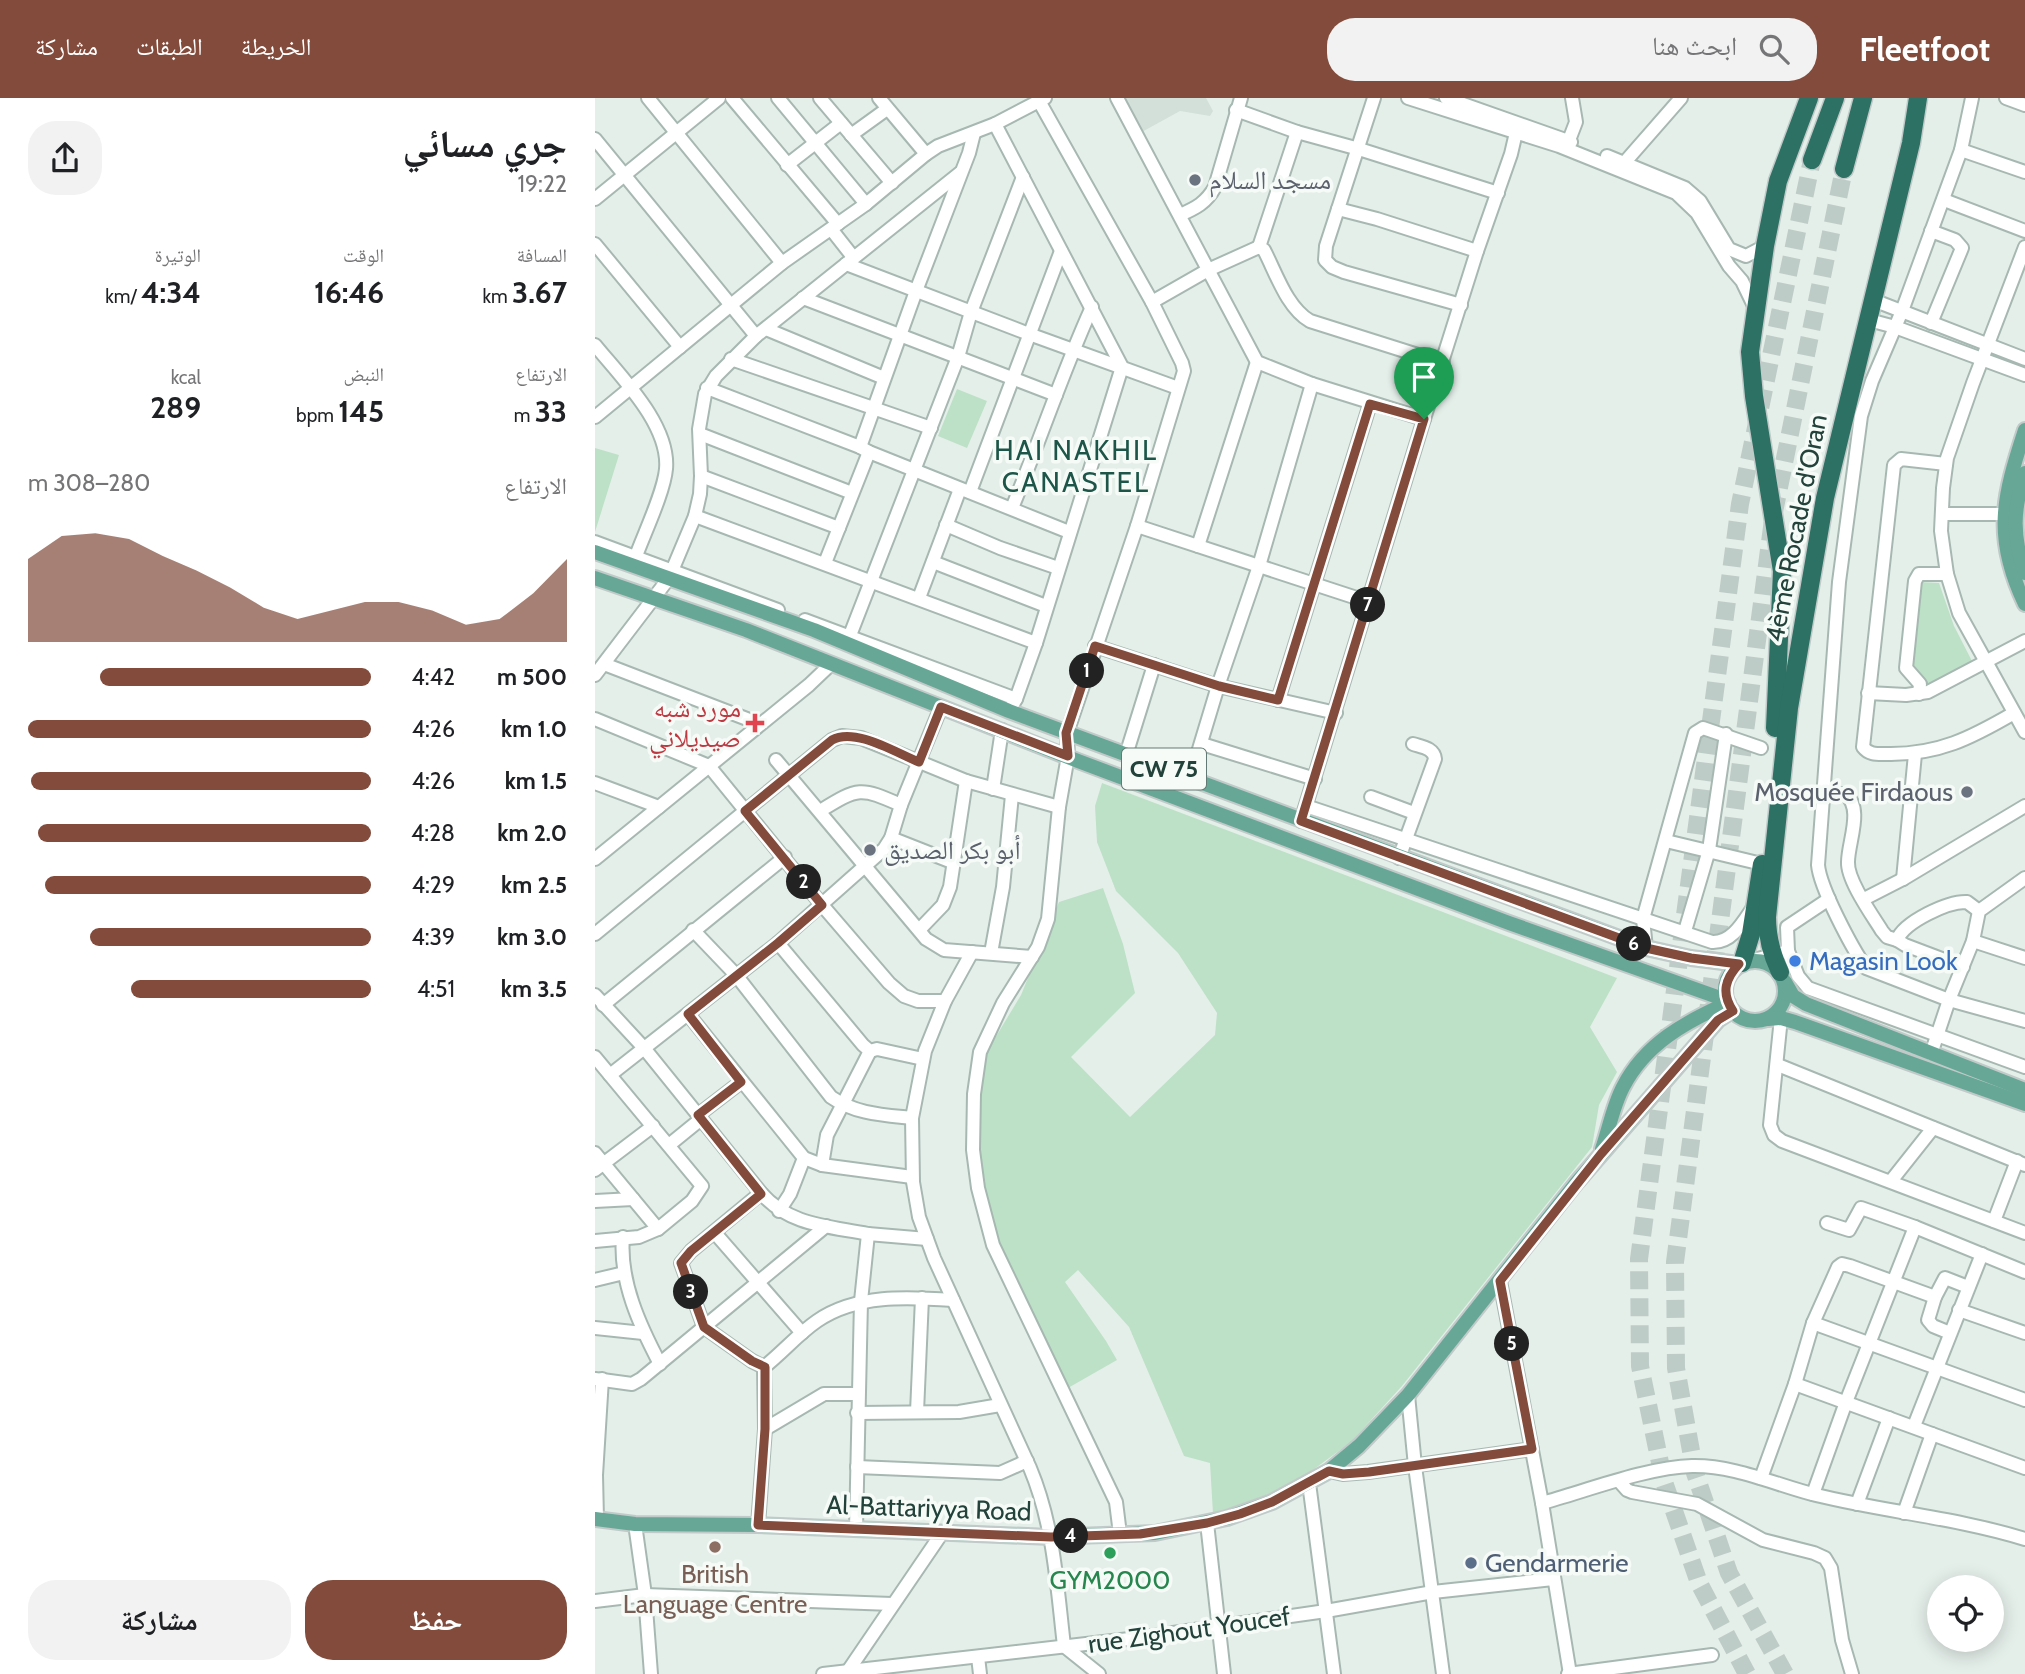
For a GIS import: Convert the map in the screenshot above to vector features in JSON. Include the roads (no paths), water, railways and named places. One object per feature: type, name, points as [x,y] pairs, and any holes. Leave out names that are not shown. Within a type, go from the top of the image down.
[{"type":"highway","name":"4ème Rocade d'Oran","points":[[1766,964],[1751,934],[1762,864],[1777,708],[1782,571],[1754,396],[1750,352],[1765,246],[1778,181],[1809,98]]},
{"type":"highway","points":[[1812,160],[1835,98]]},
{"type":"highway","points":[[1843,169],[1863,98]]},
{"type":"highway","name":"4ème Rocade d'Oran","points":[[1766,964],[1767,916],[1789,708],[1825,498],[1911,143],[1918,98]]},
{"type":"main road","points":[[2025,430],[2003,514],[2013,579],[2025,604]]},
{"type":"main road","points":[[2025,473],[2016,501],[2015,524],[2025,573]]},
{"type":"main road","name":"CW 75","points":[[595,552],[671,575],[848,639],[1013,705],[1066,733],[1646,948],[1682,957],[1766,964]]},
{"type":"main road","points":[[595,578],[746,630],[829,665],[1729,1005],[1745,1019],[1774,1019],[2025,1104]]},
{"type":"main road","points":[[1729,1005],[1726,981],[1766,964]]},
{"type":"main road","points":[[1766,964],[1785,1000],[1774,1019]]},
{"type":"main road","points":[[1766,964],[1793,996],[1806,1004],[2025,1090]]},
{"type":"main road","points":[[1601,1154],[1618,1099],[1639,1062],[1666,1036],[1729,1005]]},
{"type":"main road","name":"Al-Battariyya Road","points":[[596,1519],[635,1524],[758,1525],[1051,1537],[1155,1533],[1207,1523],[1261,1506],[1329,1471],[1359,1446],[1408,1395],[1601,1154],[1729,1005]]},
{"type":"street","points":[[648,98],[782,263]]},
{"type":"street","points":[[595,200],[719,98]]},
{"type":"street","points":[[732,98],[834,227],[849,260],[916,291],[1178,388]]},
{"type":"street","points":[[778,98],[866,204]]},
{"type":"street","points":[[820,98],[892,183]]},
{"type":"street","points":[[879,98],[926,154]]},
{"type":"street","points":[[1117,98],[1257,362],[1370,404],[1424,419]]},
{"type":"street","points":[[1374,98],[1338,209],[1325,260],[1332,267],[1461,305]]},
{"type":"street","points":[[1408,98],[1625,162],[1685,188],[1729,249],[1745,256],[1765,246]]},
{"type":"street","points":[[1446,98],[1516,128]]},
{"type":"street","points":[[1567,145],[1576,122],[1572,98]]},
{"type":"street","points":[[1625,162],[1681,98]]},
{"type":"street","points":[[1972,98],[1961,150],[1944,200],[1861,416],[1839,582],[1818,865],[1829,899],[1866,968],[1949,1000],[2025,1021]]},
{"type":"street","points":[[2006,98],[2025,105]]},
{"type":"street","points":[[595,417],[782,263],[866,204],[926,154],[938,146],[995,124],[1042,100],[1152,302],[1182,363],[1184,375],[1137,526],[1066,733],[1068,756],[1059,807],[1048,919],[1042,939],[985,1038],[976,1068],[974,1150],[978,1188],[993,1245],[1116,1502],[1120,1534]]},
{"type":"street","points":[[1180,215],[1208,199],[1215,187],[1238,104],[1297,132],[1498,193]]},
{"type":"street","points":[[851,135],[887,109]]},
{"type":"street","points":[[787,165],[841,123]]},
{"type":"street","points":[[995,124],[1122,367],[1036,643],[1013,705]]},
{"type":"street","points":[[1301,821],[1424,419],[1511,154],[1516,128]]},
{"type":"street","points":[[1152,302],[1208,270],[1259,247],[1297,132]]},
{"type":"street","points":[[825,563],[852,493],[884,378],[969,153],[974,133]]},
{"type":"street","points":[[595,139],[731,306],[761,333],[884,378]]},
{"type":"street","points":[[1567,145],[1677,193],[1701,210],[1728,266],[1742,281],[1755,308]]},
{"type":"street","points":[[1961,150],[2025,172]]},
{"type":"street","points":[[595,675],[671,575],[695,516],[701,476],[701,410],[707,388],[731,359],[761,333],[960,173]]},
{"type":"street","points":[[848,639],[958,357],[971,312],[1023,177]]},
{"type":"street","points":[[1944,200],[2025,231]]},
{"type":"street","points":[[1338,209],[1477,251]]},
{"type":"street","points":[[1931,231],[1955,240],[1962,248],[1931,323]]},
{"type":"street","points":[[595,244],[680,347]]},
{"type":"street","points":[[1259,247],[1264,250],[1300,316],[1443,363]]},
{"type":"street","points":[[2025,247],[1981,361],[1946,464],[1942,514],[1943,551],[1959,613],[2025,732]]},
{"type":"street","points":[[919,598],[946,525],[965,491],[1013,379],[1061,251]]},
{"type":"street","points":[[803,298],[1056,395]]},
{"type":"street","points":[[1873,300],[2025,359]]},
{"type":"street","points":[[1012,508],[1042,436],[1072,350],[1092,307]]},
{"type":"street","points":[[1868,320],[1895,327],[1981,361],[2025,375]]},
{"type":"street","points":[[595,345],[630,388],[657,427],[664,444],[666,469],[636,556]]},
{"type":"street","points":[[731,359],[931,428]]},
{"type":"street","points":[[1198,547],[1257,362]]},
{"type":"street","points":[[1190,779],[1259,566],[1312,384]]},
{"type":"street","points":[[707,388],[1069,532]]},
{"type":"street","points":[[1278,700],[1370,404]]},
{"type":"street","points":[[700,435],[852,493]]},
{"type":"street","points":[[1946,464],[1901,458],[1894,465],[1862,743],[1864,749],[1873,754],[1915,754],[1957,744],[2014,713]]},
{"type":"street","points":[[701,476],[839,528]]},
{"type":"street","points":[[1942,514],[2003,514]]},
{"type":"street","points":[[695,516],[1036,643]]},
{"type":"street","points":[[946,525],[1000,548],[1058,568]]},
{"type":"street","points":[[1137,526],[1369,602]]},
{"type":"street","points":[[595,541],[636,556],[671,575]]},
{"type":"street","points":[[933,562],[1046,606]]},
{"type":"street","points":[[1919,694],[1920,684],[1906,668],[1915,581],[1919,574],[1947,574]]},
{"type":"street","points":[[1868,694],[1919,694],[1949,682],[2025,641]]},
{"type":"street","points":[[1095,646],[1219,686],[1336,713]]},
{"type":"street","points":[[604,664],[760,724]]},
{"type":"street","points":[[595,859],[601,846],[659,807],[829,665]]},
{"type":"street","points":[[1126,755],[1154,665]]},
{"type":"street","points":[[610,1074],[778,943],[884,849],[891,838],[901,805],[941,707]]},
{"type":"street","points":[[595,719],[709,765],[889,983],[904,996],[918,1001],[945,1002]]},
{"type":"street","points":[[1646,948],[1643,919],[1695,733],[1703,728],[1761,748]]},
{"type":"street","points":[[993,789],[1002,730]]},
{"type":"street","points":[[1685,931],[1709,850],[1726,734]]},
{"type":"street","points":[[595,934],[832,740],[847,735],[861,738],[966,781],[1059,807]]},
{"type":"street","points":[[1202,744],[1315,779]]},
{"type":"street","points":[[1399,858],[1435,756],[1429,749],[1413,744]]},
{"type":"street","points":[[1903,879],[1915,754]]},
{"type":"street","points":[[776,760],[926,939],[944,950],[1032,957]]},
{"type":"street","points":[[919,930],[943,905],[952,877],[952,862],[966,781]]},
{"type":"street","points":[[595,783],[659,807]]},
{"type":"street","points":[[820,811],[856,791],[873,793],[901,805]]},
{"type":"street","points":[[1822,794],[1845,794],[1853,804],[1847,866],[1882,931],[1887,937],[1963,967]]},
{"type":"street","points":[[991,953],[1003,887],[1012,795]]},
{"type":"street","points":[[1371,797],[1414,813]]},
{"type":"street","points":[[1306,806],[1712,942],[1721,942],[1735,933],[1754,905]]},
{"type":"street","points":[[1864,899],[1903,879],[2025,806]]},
{"type":"street","points":[[891,838],[952,862]]},
{"type":"street","points":[[1666,841],[1762,864]]},
{"type":"street","points":[[785,857],[599,1000],[644,1048],[761,1194],[779,1211],[791,1217],[868,1234],[927,1239]]},
{"type":"street","points":[[1931,1054],[1973,941],[1979,911],[2025,878]]},
{"type":"street","points":[[1829,899],[1787,927],[1766,964],[1798,976],[1808,988],[2025,1067]]},
{"type":"street","points":[[1897,940],[1903,930],[1946,904],[1968,902],[1979,911]]},
{"type":"street","points":[[693,930],[736,975],[831,1097],[843,1105],[876,1115],[912,1118]]},
{"type":"street","points":[[1973,941],[2025,958]]},
{"type":"street","points":[[778,943],[870,1051]]},
{"type":"street","points":[[2011,954],[2025,946]]},
{"type":"street","points":[[972,952],[945,1002],[923,1059],[912,1118],[912,1177],[919,1217],[1043,1502],[1051,1537],[1064,1646],[1099,1674]]},
{"type":"street","points":[[688,1014],[804,1158],[822,1165],[912,1177]]},
{"type":"street","points":[[1774,1019],[1777,1065],[1770,1125],[1774,1135],[2025,1233]]},
{"type":"street","points":[[822,1165],[827,1135],[870,1051],[877,1049],[923,1059]]},
{"type":"street","points":[[595,1057],[702,1186],[692,1202],[658,1229],[639,1237],[595,1241]]},
{"type":"street","points":[[1777,1065],[2021,1163],[1994,1221]]},
{"type":"street","points":[[669,1145],[741,1082]]},
{"type":"street","points":[[653,1126],[598,1162],[658,1229]]},
{"type":"street","points":[[1891,1181],[1933,1128]]},
{"type":"street","points":[[779,1211],[790,1194],[804,1158]]},
{"type":"street","points":[[761,1194],[691,1251],[681,1263],[704,1327],[752,1361],[765,1367]]},
{"type":"street","points":[[595,1200],[633,1199]]},
{"type":"street","points":[[1827,1223],[1849,1230],[1860,1208],[1915,1227],[2025,1272]]},
{"type":"street","points":[[596,1519],[599,1379],[632,1384],[660,1364],[826,1226]]},
{"type":"street","points":[[1813,1494],[1915,1227]]},
{"type":"street","points":[[715,1233],[802,1333]]},
{"type":"street","points":[[856,1529],[861,1301],[868,1234]]},
{"type":"street","points":[[622,1237],[624,1273],[643,1333],[660,1364]]},
{"type":"street","points":[[1914,1426],[1982,1254]]},
{"type":"street","points":[[1761,1478],[1795,1384],[1813,1323],[1835,1272],[1842,1264],[1935,1297]]},
{"type":"street","points":[[595,1280],[624,1273]]},
{"type":"street","points":[[1950,1333],[1930,1324],[1928,1318],[1935,1297],[1945,1278],[1968,1287]]},
{"type":"street","points":[[1500,1281],[1542,1503],[1569,1674],[1712,1655]]},
{"type":"street","points":[[758,1525],[765,1429],[765,1367],[826,1315],[861,1301],[922,1298],[953,1300]]},
{"type":"street","points":[[917,1412],[922,1298]]},
{"type":"street","points":[[1959,1310],[2025,1333]]},
{"type":"street","points":[[1813,1323],[2025,1400]]},
{"type":"street","points":[[595,1328],[643,1333]]},
{"type":"street","points":[[1795,1384],[2025,1468]]},
{"type":"street","points":[[765,1429],[824,1394],[858,1394]]},
{"type":"street","points":[[1408,1395],[1443,1674]]},
{"type":"street","points":[[857,1413],[966,1412],[1000,1405]]},
{"type":"street","points":[[1857,1504],[1889,1418]]},
{"type":"street","points":[[1904,1513],[1933,1434]]},
{"type":"street","points":[[1329,1471],[1354,1474],[1532,1449]]},
{"type":"street","points":[[857,1467],[991,1474],[1004,1473],[1027,1461]]},
{"type":"street","points":[[1542,1503],[1619,1480],[1678,1467],[1709,1466],[1857,1504],[1982,1525],[2025,1539]]},
{"type":"street","points":[[1619,1480],[1632,1492],[1697,1504],[1763,1540],[1825,1558],[1832,1568],[1842,1640],[1852,1674]]},
{"type":"street","points":[[1309,1483],[1334,1674]]},
{"type":"street","points":[[1207,1523],[1224,1674]]},
{"type":"street","points":[[635,1524],[645,1595],[651,1674]]},
{"type":"street","points":[[847,1672],[942,1533]]},
{"type":"street","name":"rue Zighout Youcef","points":[[823,1674],[1138,1638],[1326,1611],[1433,1592],[1553,1579]]},
{"type":"street","points":[[595,1601],[645,1595],[892,1604]]},
{"type":"street","points":[[978,1657],[980,1674]]},
{"type":"tunnel","points":[[1747,1674],[1699,1583],[1664,1482],[1640,1366],[1639,1259],[1740,504],[1812,160]]},
{"type":"tunnel","points":[[1785,1674],[1729,1573],[1695,1473],[1676,1368],[1675,1262],[1774,512],[1844,169]]},
{"type":"place","name":"مسجد السلام","points":[[1195,180]]},
{"type":"place","name":"مورد شبه صيديلاني","points":[[755,723]]},
{"type":"place","name":"Mosquée Firdaous","points":[[1967,792]]},
{"type":"place","name":"أبو بكر الصديق","points":[[870,850]]},
{"type":"place","name":"Magasin Look","points":[[1795,961]]},
{"type":"place","name":"British Language Centre","points":[[715,1547]]},
{"type":"place","name":"GYM2000","points":[[1110,1553]]},
{"type":"place","name":"Gendarmerie","points":[[1471,1563]]},
{"type":"district","name":"HAI NAKHIL CANASTEL","points":[[1076,466]]}]
